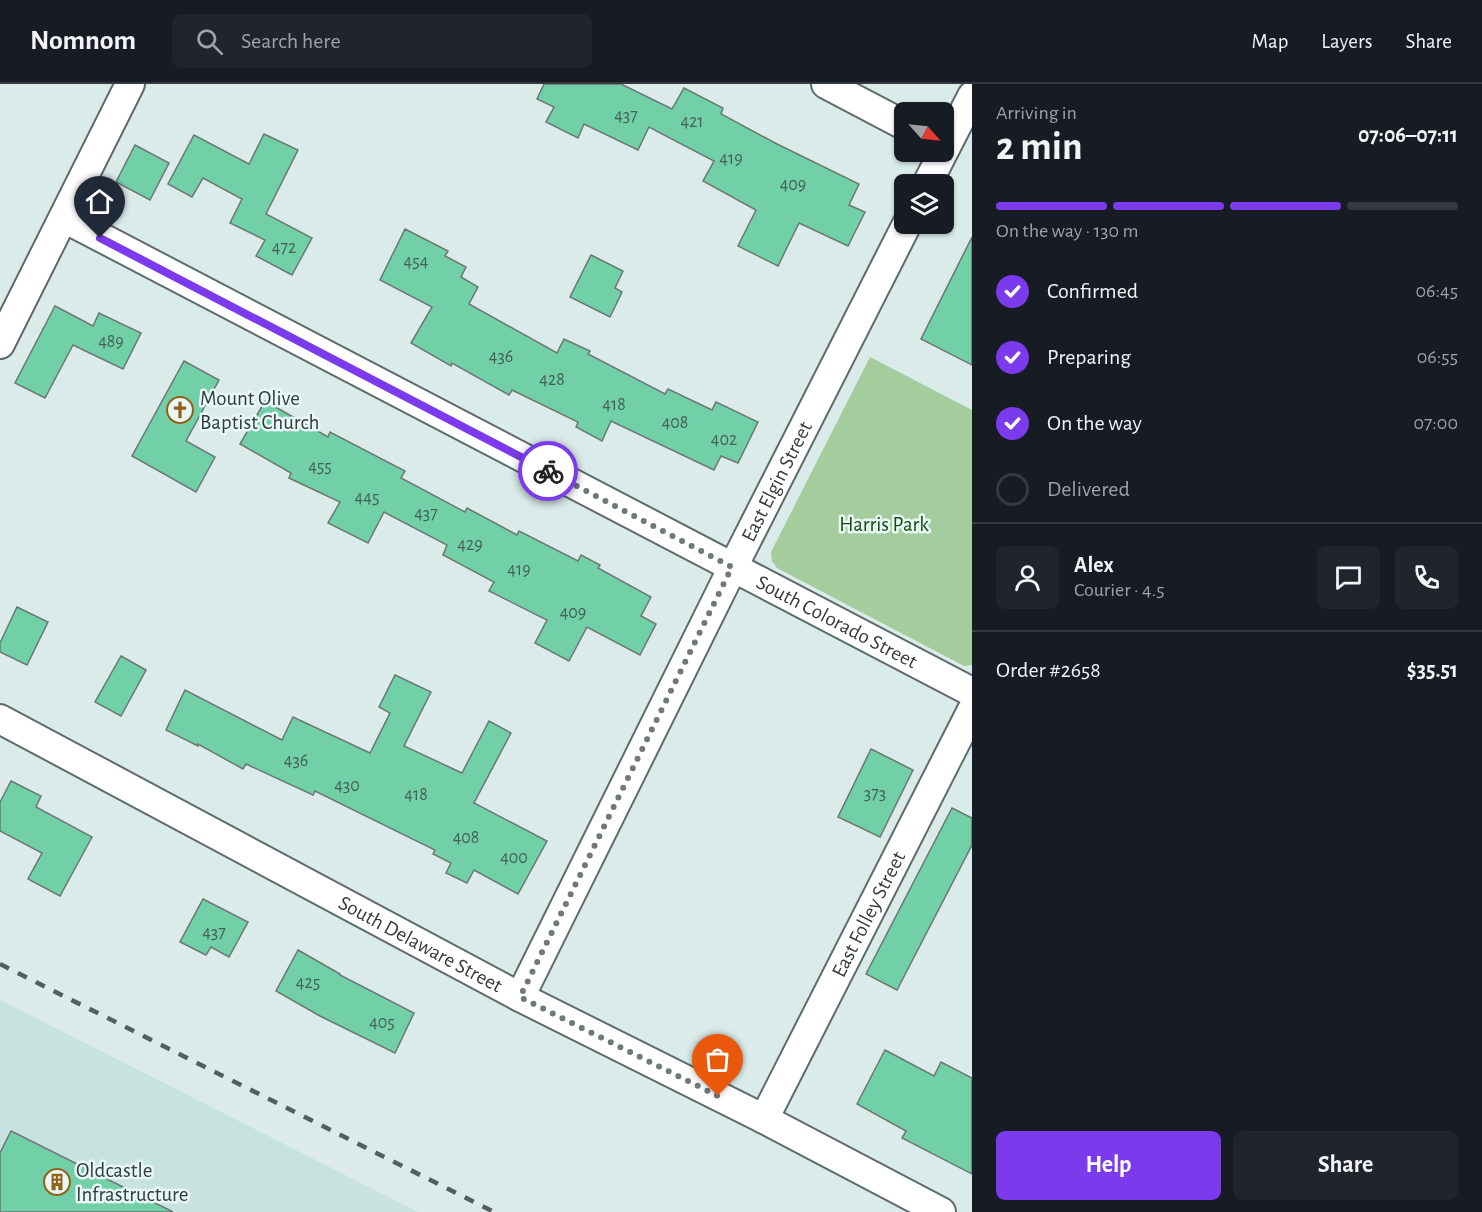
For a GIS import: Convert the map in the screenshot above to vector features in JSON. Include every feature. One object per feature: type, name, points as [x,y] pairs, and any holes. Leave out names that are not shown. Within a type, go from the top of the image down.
[{"type":"street","points":[[0,344],[130,84]]},
{"type":"street","points":[[826,84],[894,120]]},
{"type":"street","points":[[954,129],[972,96]]},
{"type":"street","name":"South Colorado Street","points":[[64,219],[972,692]]},
{"type":"street","name":"East Elgin Street","points":[[520,997],[732,567],[903,234]]},
{"type":"street","name":"East Folley Street","points":[[764,1119],[972,710]]},
{"type":"street","name":"South Delaware Street","points":[[0,719],[520,997],[764,1119],[941,1212]]},
{"type":"shaded area","points":[[0,1000],[418,1212],[0,1212]]},
{"type":"green space","name":"Harris Park","points":[[870,357],[972,410],[972,665],[964,666],[777,568],[772,561],[771,552]]},
{"type":"building","points":[[544,84],[621,84],[672,109],[684,88],[723,108],[721,114],[859,184],[849,205],[865,212],[848,246],[799,223],[778,266],[738,246],[756,210],[703,181],[714,161],[649,127],[638,150],[584,124],[578,138],[546,122],[554,107],[537,99]]},
{"type":"building","points":[[264,134],[298,150],[266,214],[312,238],[292,275],[256,256],[265,240],[230,223],[242,199],[203,178],[192,197],[168,184],[194,135],[249,164]]},
{"type":"building","points":[[135,145],[169,163],[150,200],[116,182]]},
{"type":"building","points":[[405,229],[448,251],[445,256],[466,267],[461,277],[478,287],[469,304],[557,353],[564,339],[590,351],[588,354],[665,394],[668,389],[712,410],[716,402],[758,422],[738,463],[721,456],[714,470],[611,421],[602,441],[576,427],[578,422],[512,390],[509,395],[411,343],[432,307],[380,280]]},
{"type":"building","points":[[972,237],[972,365],[921,339]]},
{"type":"building","points":[[591,255],[623,271],[615,288],[622,292],[610,317],[570,297]]},
{"type":"building","points":[[55,306],[93,326],[99,313],[141,333],[123,369],[73,345],[45,398],[15,383]]},
{"type":"building","name":"Mount Olive Baptist Church","points":[[184,361],[219,380],[186,441],[215,457],[196,492],[132,456]]},
{"type":"building","points":[[265,401],[328,437],[330,432],[405,471],[401,478],[465,512],[467,508],[517,535],[519,531],[578,561],[581,555],[600,565],[598,568],[651,597],[641,616],[656,624],[640,655],[587,627],[569,661],[535,643],[547,620],[489,591],[494,582],[443,555],[447,545],[384,512],[368,543],[328,523],[340,502],[289,478],[291,473],[240,444]]},
{"type":"building","points":[[17,607],[48,622],[27,665],[0,652],[0,643]]},
{"type":"building","points":[[121,656],[146,670],[121,716],[95,702]]},
{"type":"building","points":[[395,675],[431,692],[404,746],[462,773],[489,721],[511,733],[474,803],[547,841],[518,894],[474,870],[467,883],[446,873],[451,863],[433,854],[435,850],[315,791],[313,795],[246,764],[243,769],[198,744],[198,746],[166,730],[185,690],[282,740],[293,717],[370,753],[390,713],[379,707]]},
{"type":"building","points":[[871,749],[913,770],[880,837],[838,817]]},
{"type":"building","points":[[11,781],[41,796],[36,807],[92,837],[60,896],[28,879],[42,853],[0,831],[0,802]]},
{"type":"building","points":[[952,808],[972,818],[972,845],[897,990],[866,974]]},
{"type":"building","points":[[203,899],[248,922],[229,957],[211,947],[206,955],[180,942]]},
{"type":"building","points":[[298,950],[340,975],[414,1013],[395,1053],[320,1016],[276,991]]},
{"type":"building","points":[[885,1050],[934,1076],[941,1062],[972,1078],[972,1174],[902,1138],[906,1131],[857,1104]]},
{"type":"building","name":"Oldcastle Infrastructure","points":[[11,1131],[173,1212],[0,1212],[0,1153]]},
{"type":"railway","points":[[0,964],[494,1212]]},
{"type":"way so far","points":[[548,471],[732,567],[520,997],[718,1096]]},
{"type":"place","name":"Mount Olive Baptist Church","points":[[180,410]]},
{"type":"place","name":"Oldcastle Infrastructure","points":[[57,1182]]},
{"type":"route","points":[[100,238],[548,471]]}]
